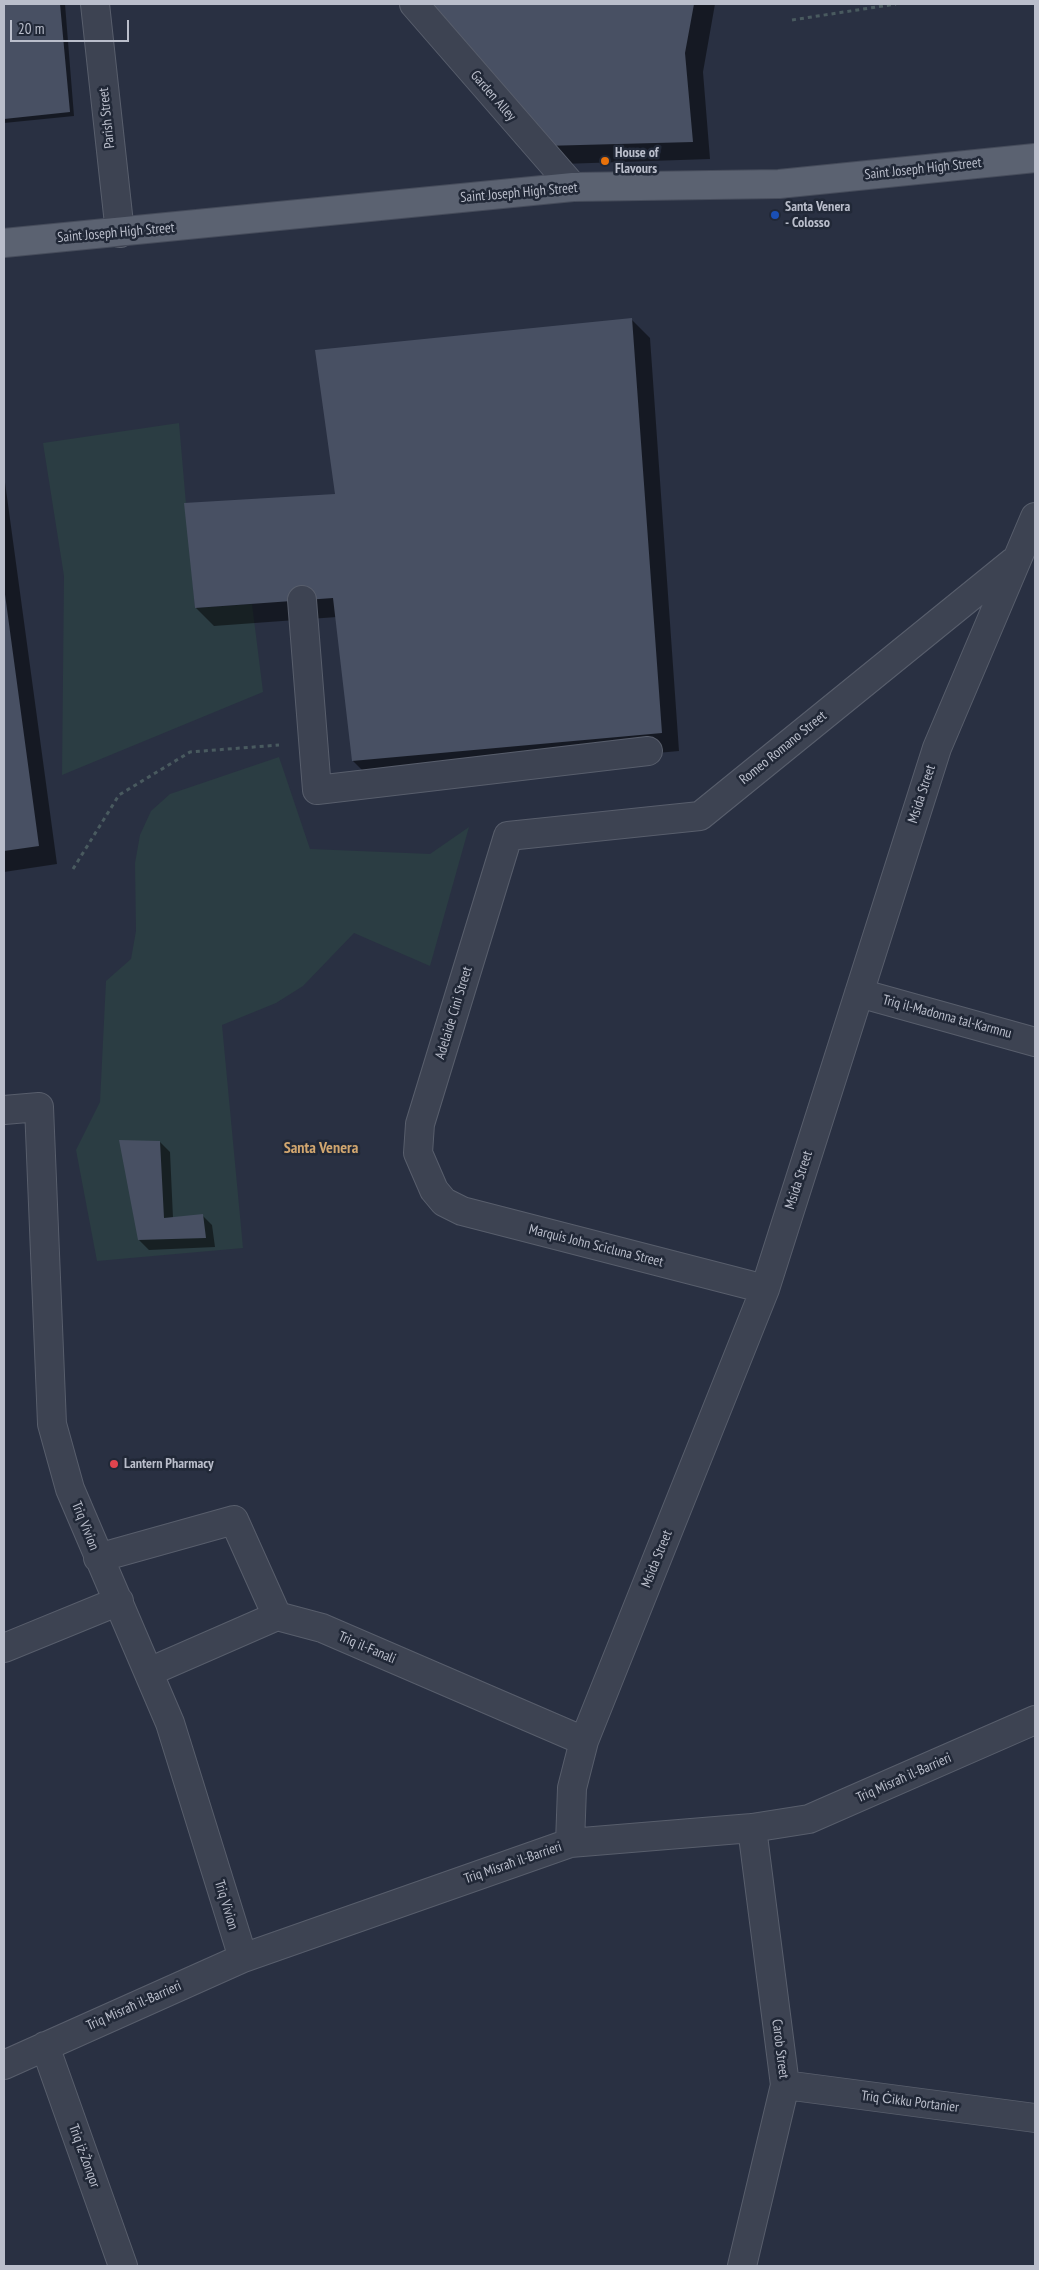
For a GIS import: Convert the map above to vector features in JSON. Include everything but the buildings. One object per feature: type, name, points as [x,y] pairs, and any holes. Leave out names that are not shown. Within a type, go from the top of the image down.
[{"type":"main road","name":"Saint Joseph High Street","points":[[4,243],[573,187],[779,184],[1035,158]]},
{"type":"street","name":"Parish Street","points":[[95,4],[120,233]]},
{"type":"street","name":"Garden Alley","points":[[414,4],[573,187]]},
{"type":"street","name":"Msida Street","points":[[570,1843],[572,1788],[584,1741],[765,1289],[937,748],[1035,518]]},
{"type":"street","name":"Romeo Romano Street","points":[[508,836],[700,816],[1016,559]]},
{"type":"street","points":[[302,600],[318,790],[648,751]]},
{"type":"street","name":"Adelaide Cini Street","points":[[434,1190],[418,1153],[420,1124],[508,836]]},
{"type":"street","name":"Triq il-Madonna tal-Karmnu","points":[[859,993],[1035,1042]]},
{"type":"street","name":"Triq Vivion","points":[[4,1110],[39,1106],[52,1424],[70,1489],[170,1723],[243,1958]]},
{"type":"street","name":"Marquis John Scicluna Street","points":[[434,1190],[444,1202],[462,1211],[765,1289]]},
{"type":"street","points":[[98,1558],[234,1520],[277,1616],[149,1672]]},
{"type":"street","points":[[4,1648],[119,1601]]},
{"type":"street","name":"Triq il-Fanali","points":[[277,1616],[322,1628],[584,1741]]},
{"type":"street","name":"Triq Misraħ il-Barrieri","points":[[4,2065],[243,1958],[570,1843],[752,1828],[809,1819],[1035,1720]]},
{"type":"street","name":"Carob Street","points":[[742,2266],[785,2085],[752,1828]]},
{"type":"street","name":"Triq iż-Żonqor","points":[[45,2046],[123,2266]]},
{"type":"street","name":"Triq Ċikku Portanier","points":[[785,2085],[1035,2118]]},
{"type":"path","points":[[792,20],[896,4]]},
{"type":"path","points":[[73,869],[119,795],[190,752],[314,743]]},
{"type":"shaded area","points":[[179,423],[195,608],[252,604],[263,692],[62,775],[64,576],[43,443]]},
{"type":"shaded area","points":[[279,757],[310,849],[430,854],[469,827],[430,966],[354,933],[303,986],[276,1003],[222,1025],[243,1248],[97,1261],[76,1150],[100,1102],[106,981],[131,959],[136,931],[135,863],[140,835],[151,811],[170,794]]},
{"type":"place","name":"House of Flavours","points":[[605,161]]},
{"type":"place","name":"Santa Venera - Colosso","points":[[775,215]]},
{"type":"place","name":"Lantern Pharmacy","points":[[114,1464]]},
{"type":"district","name":"Santa Venera","points":[[321,1148]]}]
